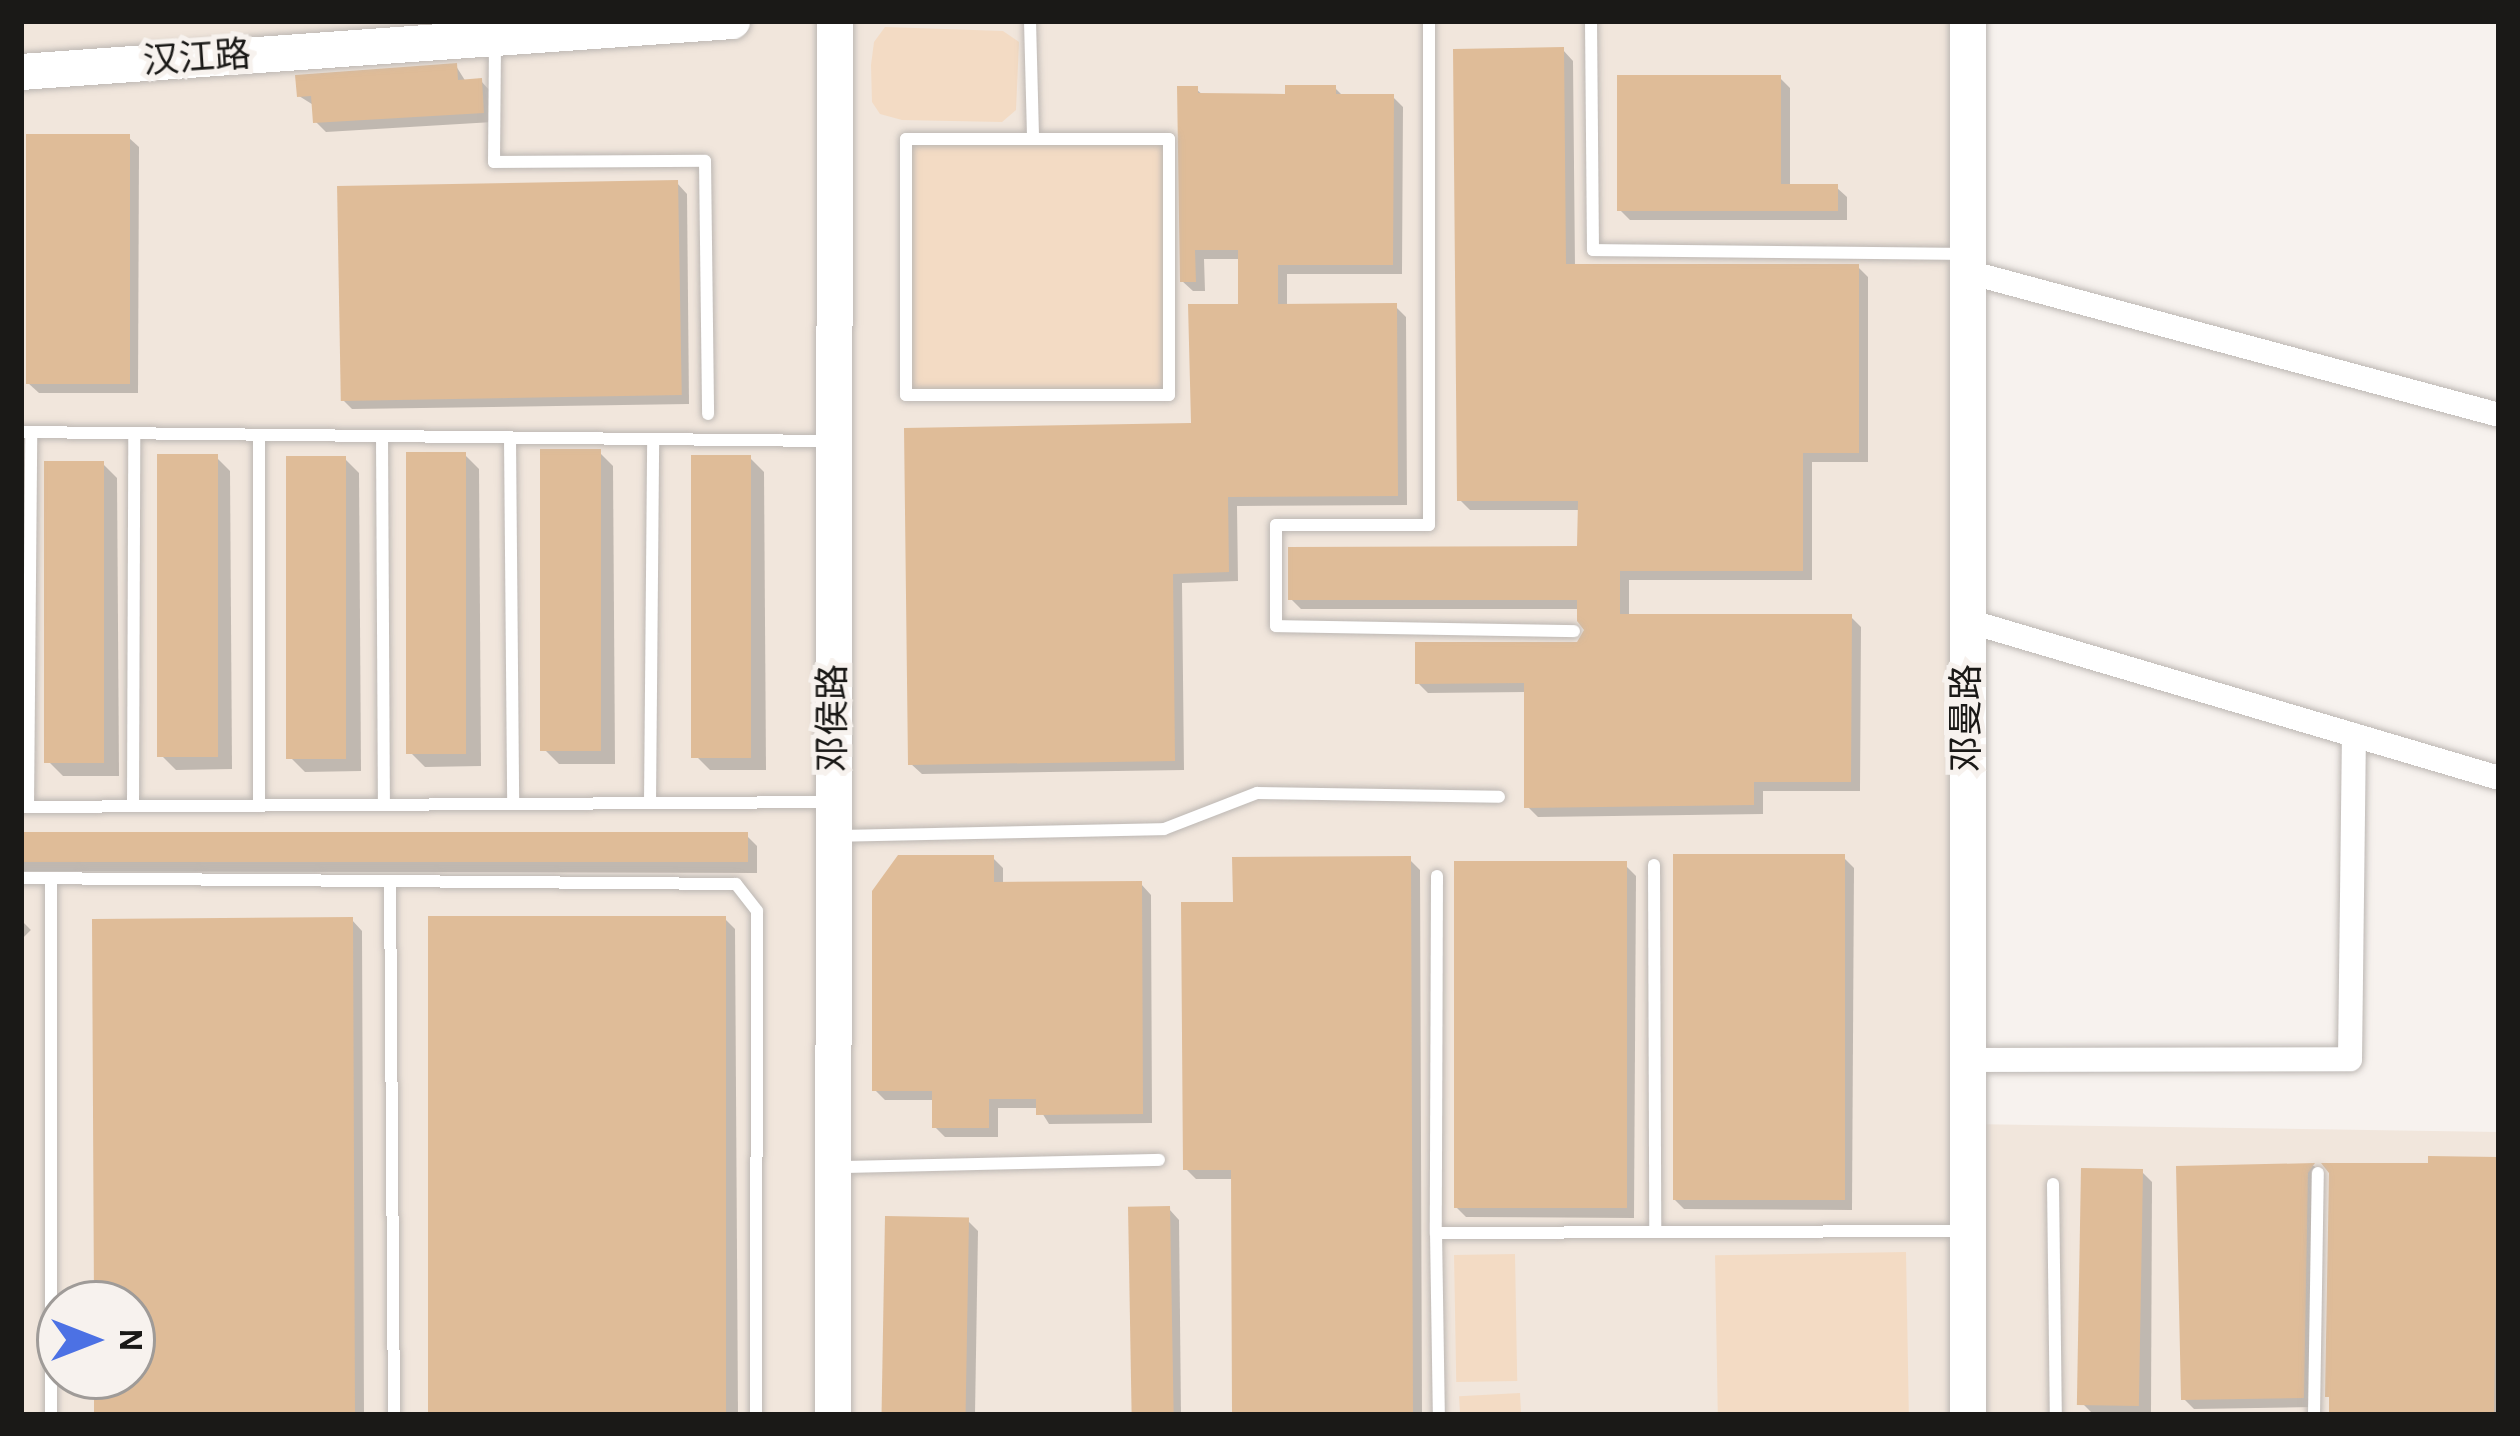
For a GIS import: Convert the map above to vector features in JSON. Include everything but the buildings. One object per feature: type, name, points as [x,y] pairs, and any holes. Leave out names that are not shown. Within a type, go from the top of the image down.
[{"type":"street","name":"汉江路","points":[[21,72],[732,21]]},
{"type":"street","name":"邓侯路","points":[[833,1415],[835,21]]},
{"type":"street","name":"邓曼路","points":[[1968,21],[1968,1415]]},
{"type":"street","points":[[1968,263],[2499,415]]},
{"type":"street","points":[[1968,621],[2499,778]]},
{"type":"street","points":[[1968,1060],[2350,1059],[2354,735]]},
{"type":"lane","points":[[1030,21],[1033,139]]},
{"type":"lane","points":[[1429,21],[1429,525],[1276,525],[1276,626],[1574,631]]},
{"type":"lane","points":[[1591,21],[1593,250],[1968,263]]},
{"type":"lane","points":[[495,38],[494,162],[705,161],[708,414]]},
{"type":"lane","points":[[906,139],[1033,139],[1169,139],[1169,394],[906,394],[906,139]]},
{"type":"lane","points":[[834,441],[26,433],[24,806],[650,803],[834,819],[1164,830],[1257,793],[1499,796]]},
{"type":"lane","points":[[133,806],[134,434]]},
{"type":"lane","points":[[259,435],[260,805]]},
{"type":"lane","points":[[382,436],[384,804]]},
{"type":"lane","points":[[510,438],[513,803]]},
{"type":"lane","points":[[650,803],[653,439]]},
{"type":"lane","points":[[1654,866],[1655,1232]]},
{"type":"lane","points":[[1437,876],[1439,1415]]},
{"type":"lane","points":[[21,878],[736,884],[757,910],[756,1415]]},
{"type":"lane","points":[[51,878],[51,1415]]},
{"type":"lane","points":[[390,881],[394,1415]]},
{"type":"lane","points":[[833,1168],[1159,1160]]},
{"type":"lane","points":[[2314,1415],[2318,1173]]},
{"type":"lane","points":[[2054,1184],[2056,1415]]},
{"type":"lane","points":[[1436,1233],[1968,1231]]},
{"type":"shaded area","points":[[21,21],[1968,21],[1968,1124],[2499,1132],[2499,1415],[21,1415]]},
{"type":"shaded area","points":[[885,27],[1003,31],[1019,42],[1016,110],[1002,122],[902,120],[880,114],[872,102],[871,65],[874,42]]},
{"type":"shaded area","points":[[906,139],[1169,139],[1169,395],[906,395]]},
{"type":"shaded area","points":[[1906,1252],[1909,1415],[1718,1415],[1715,1255]]},
{"type":"shaded area","points":[[1515,1254],[1517,1381],[1456,1382],[1454,1255]]},
{"type":"shaded area","points":[[1520,1393],[1521,1415],[1460,1415],[1459,1396]]}]
